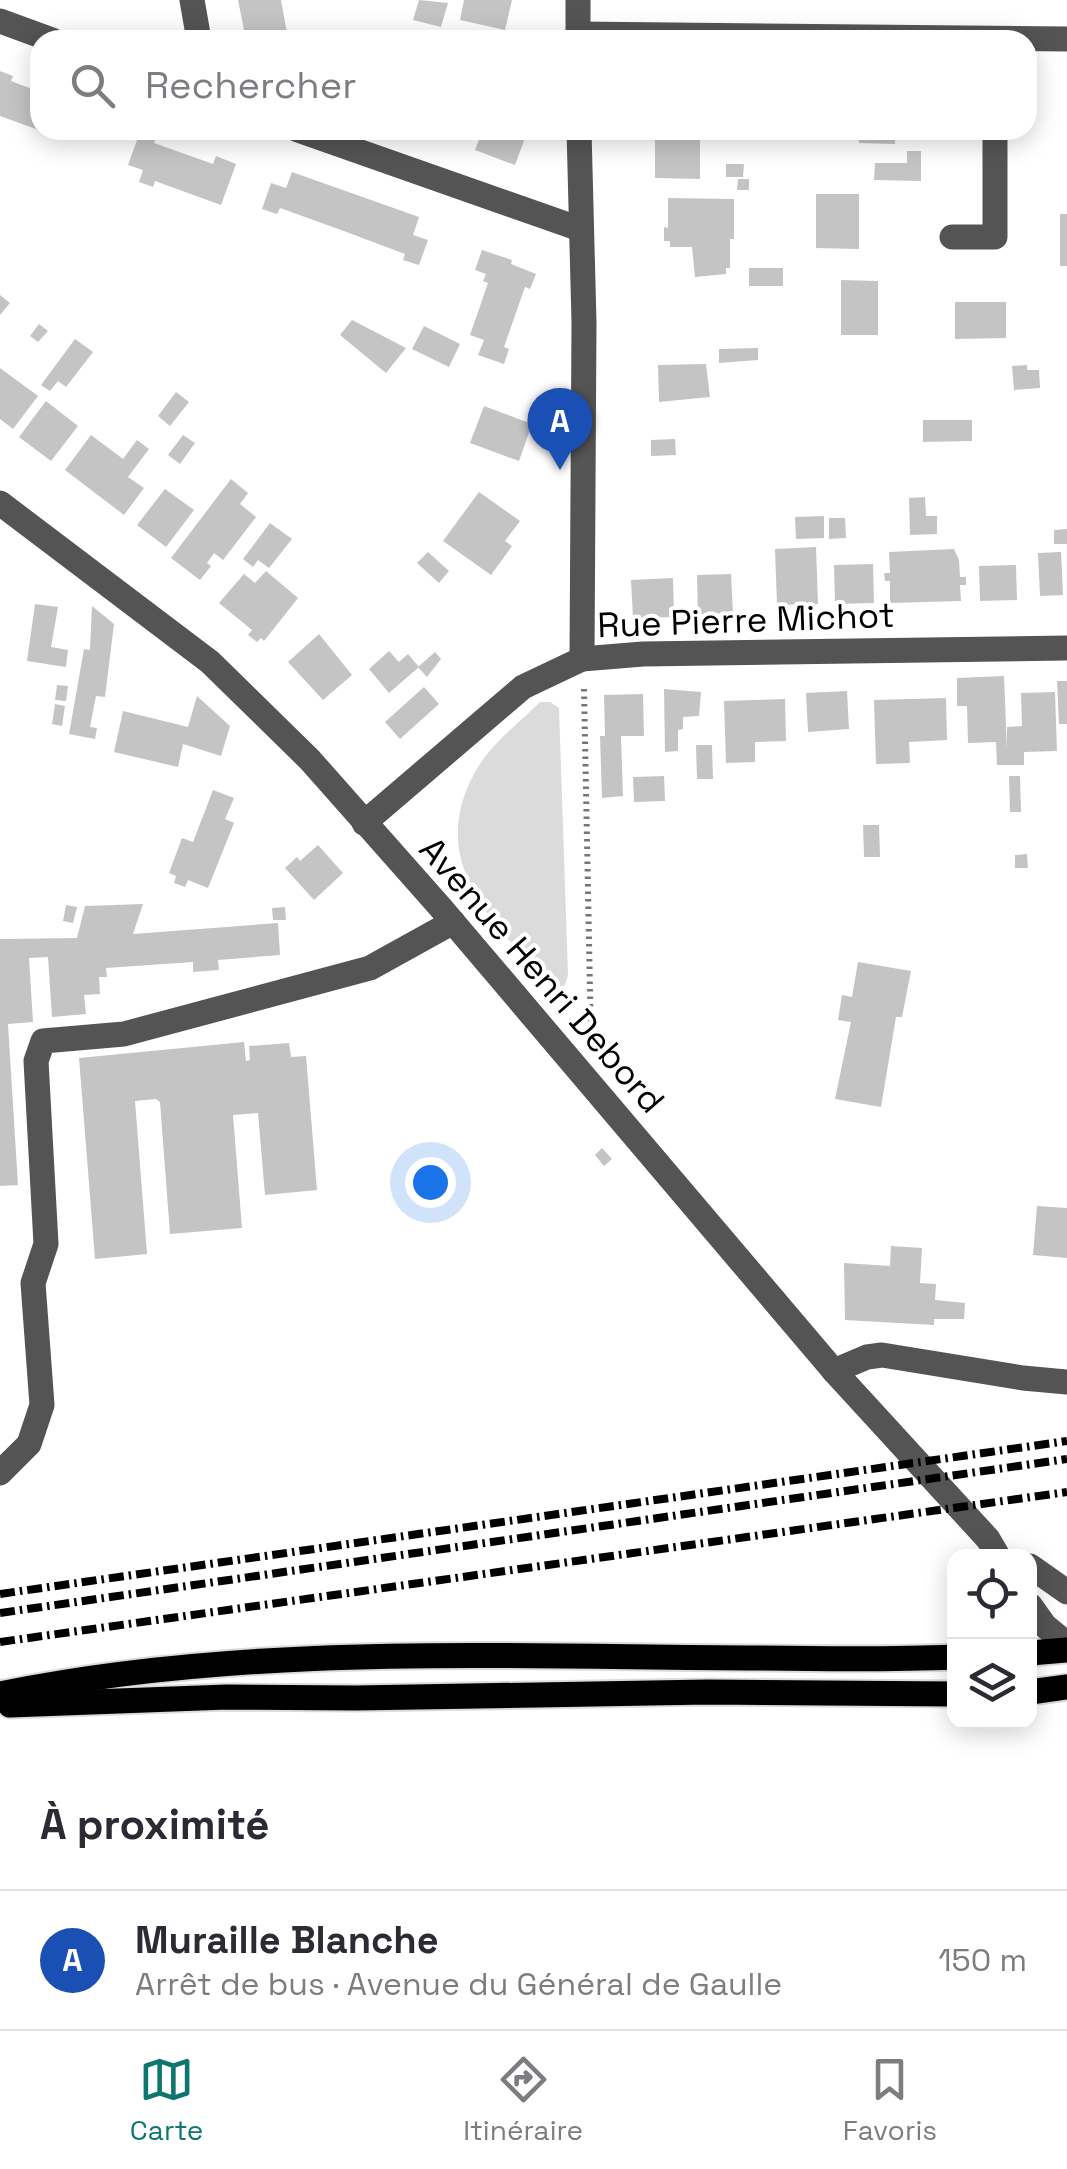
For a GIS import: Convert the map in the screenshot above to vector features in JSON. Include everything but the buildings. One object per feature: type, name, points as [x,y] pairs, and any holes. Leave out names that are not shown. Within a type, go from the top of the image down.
[{"type":"main road","points":[[1037,1651],[1067,1647]]},
{"type":"main road","points":[[0,1694],[125,1672],[246,1661],[420,1657],[947,1657]]},
{"type":"main road","points":[[1037,1691],[1067,1687]]},
{"type":"main road","points":[[0,1705],[227,1697],[708,1692],[947,1694]]},
{"type":"street","points":[[192,0],[197,30]]},
{"type":"street","points":[[578,0],[578,30]]},
{"type":"street","points":[[0,21],[30,32]]},
{"type":"street","points":[[1037,39],[1067,39]]},
{"type":"street","points":[[327,140],[580,228]]},
{"type":"street","points":[[579,140],[584,322],[582,659]]},
{"type":"street","points":[[952,238],[995,237],[995,140]]},
{"type":"street","name":"Avenue Henri Debord","points":[[0,502],[210,662],[310,760],[989,1549]]},
{"type":"street","name":"Rue Pierre Michot","points":[[364,823],[523,687],[582,659],[659,654],[1067,648]]},
{"type":"street","points":[[0,1473],[29,1444],[42,1405],[33,1283],[46,1244],[36,1061],[42,1041],[124,1034],[370,968],[453,922]]},
{"type":"street","points":[[834,1372],[866,1356],[882,1355],[1067,1382]]},
{"type":"street","points":[[1037,1571],[1067,1592]]},
{"type":"street","points":[[1037,1617],[1067,1647]]},
{"type":"street","points":[[914,1659],[947,1646]]},
{"type":"street","points":[[903,1695],[947,1686]]},
{"type":"path","points":[[582,659],[592,1087]]},
{"type":"shaded area","points":[[540,702],[550,702],[559,708],[568,975],[565,985],[554,989],[491,919],[463,867],[458,839],[461,808],[479,765]]},
{"type":"railway","points":[[0,1594],[1067,1441]]},
{"type":"railway","points":[[0,1613],[1067,1459]]},
{"type":"railway","points":[[0,1642],[1067,1492]]},
{"type":"place","name":"Muraille Blanche","points":[[560,470]]}]
